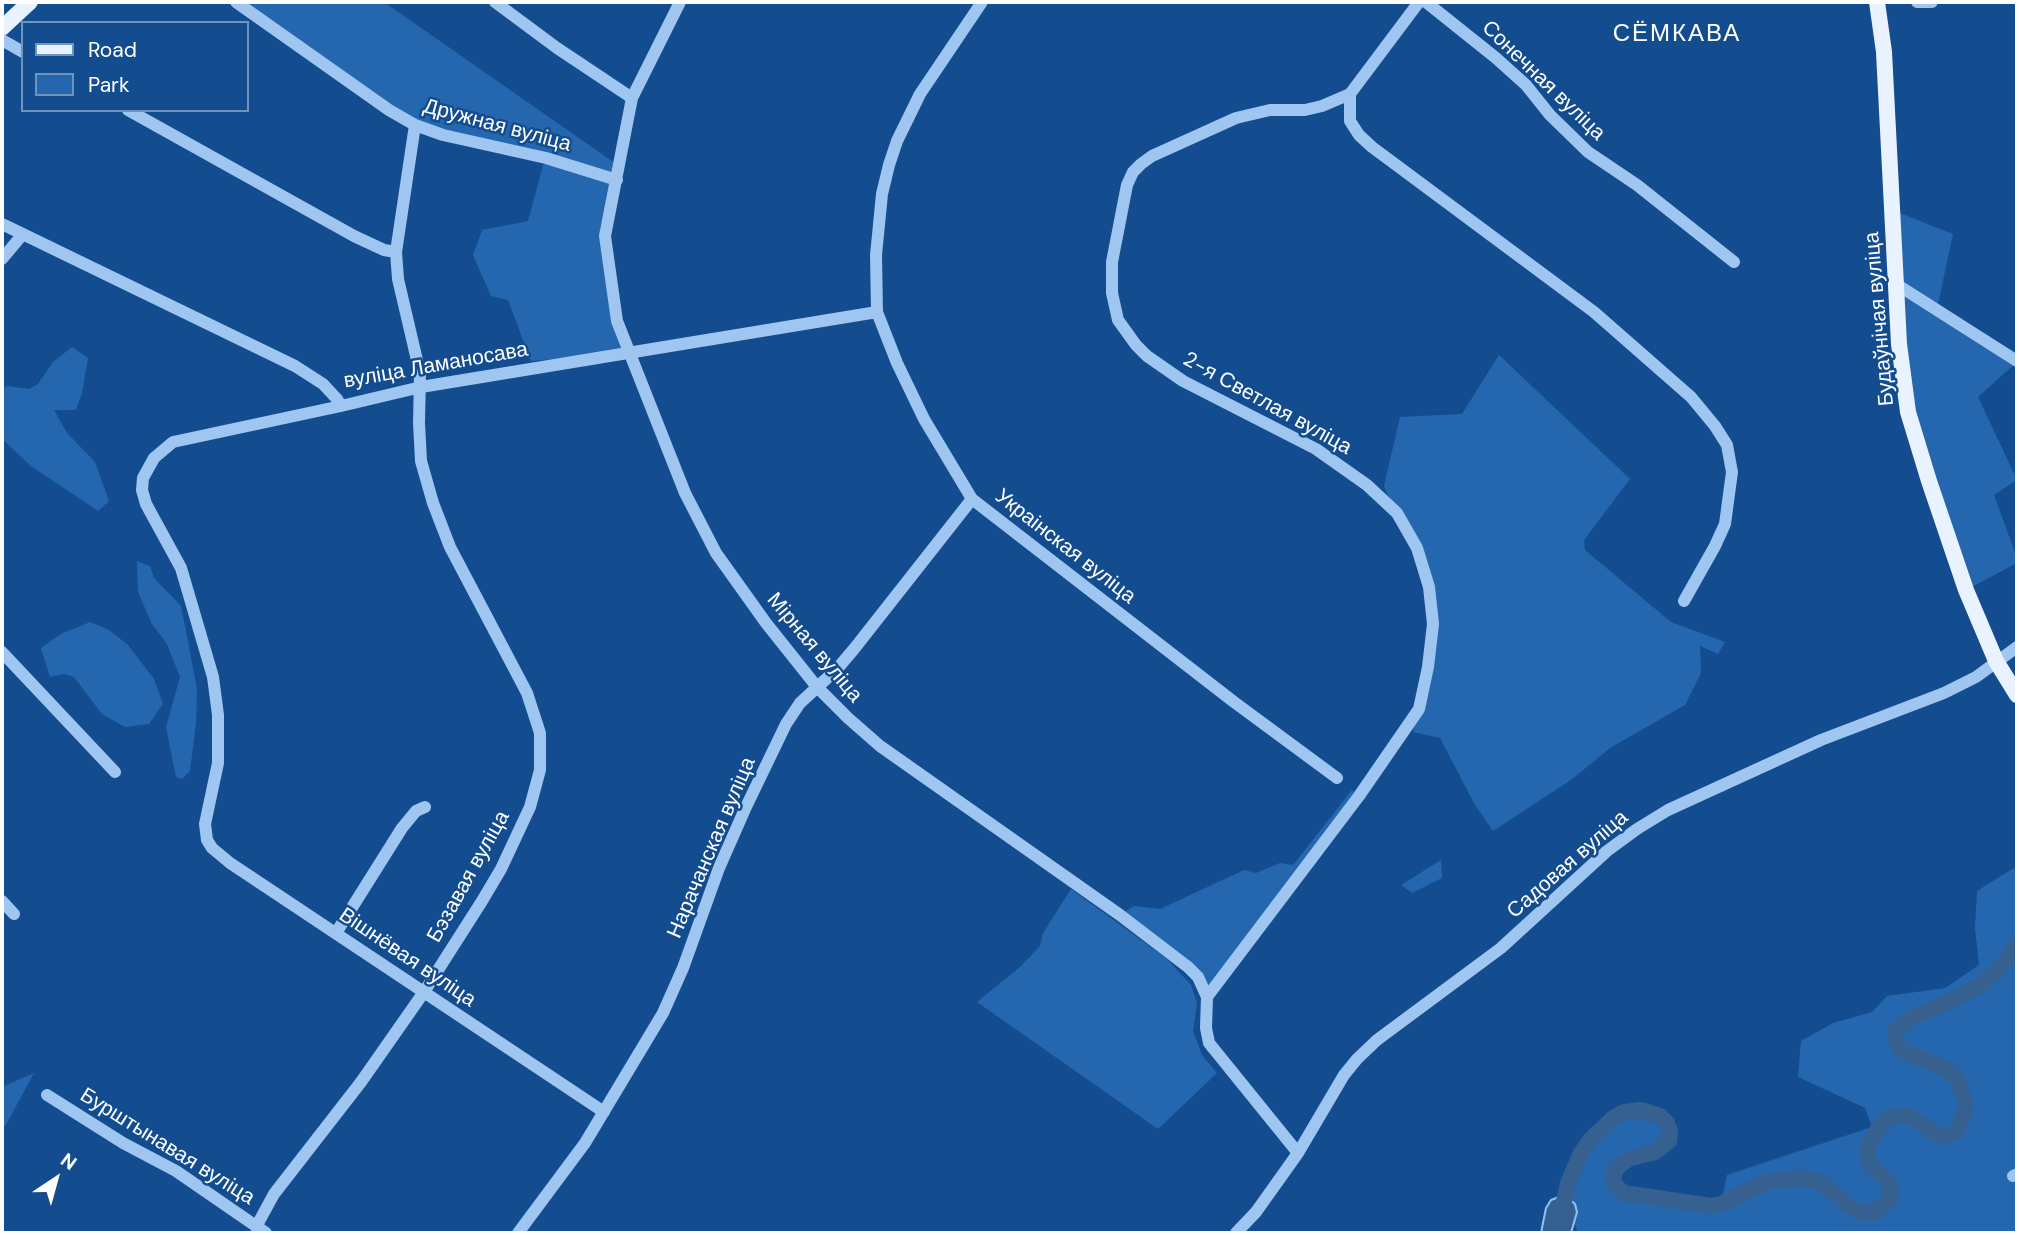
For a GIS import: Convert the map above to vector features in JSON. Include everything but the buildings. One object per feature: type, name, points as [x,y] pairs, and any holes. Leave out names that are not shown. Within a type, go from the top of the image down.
[{"type":"main road","points":[[2,28],[30,2]]},
{"type":"main road","name":"Будаўнічая вуліца","points":[[1877,2],[1884,52],[1899,344],[1908,412],[1966,590],[1996,661],[2017,695]]},
{"type":"street","name":"Дружная вуліца","points":[[236,2],[389,110],[415,125],[443,135],[546,158],[617,180]]},
{"type":"street","points":[[495,2],[632,98]]},
{"type":"street","name":"Мірная вуліца","points":[[680,2],[632,98],[605,236],[617,321],[685,493],[716,553],[766,623],[817,687],[848,718],[880,746],[1171,952],[1198,977],[1207,998]]},
{"type":"street","name":"Украінская вуліца","points":[[982,2],[920,94],[897,141],[889,165],[876,255],[877,312],[897,363],[923,419],[972,499],[1336,778]]},
{"type":"street","points":[[1419,2],[1350,94],[1350,121],[1359,135],[1372,147],[1594,312],[1691,397],[1715,426],[1727,445],[1732,472],[1725,524],[1716,546],[1684,601]]},
{"type":"street","name":"Сонечная вуліца","points":[[1426,2],[1516,76],[1550,115],[1588,152],[1637,185],[1734,262]]},
{"type":"street","points":[[1917,2],[1932,2]]},
{"type":"street","points":[[2,40],[21,51]]},
{"type":"street","name":"2-я Светлая вуліца","points":[[1207,998],[1359,796],[1419,709],[1433,624],[1429,587],[1417,548],[1397,513],[1367,485],[1316,449],[1183,381],[1147,356],[1118,320],[1112,293],[1112,262],[1127,185],[1133,172],[1141,164],[1189,138],[1236,118],[1270,110],[1305,110],[1350,94]]},
{"type":"street","points":[[132,112],[354,236],[384,250],[396,252]]},
{"type":"street","name":"Бэзавая вуліца","points":[[261,1230],[274,1195],[361,1082],[424,992],[487,892],[509,852],[537,789],[542,751],[538,724],[527,693],[460,568],[433,503],[421,461],[421,387],[418,357],[398,279],[396,252],[415,125]]},
{"type":"street","name":"вуліца Ламаносава","points":[[2,224],[295,366],[323,384],[341,406],[421,387],[877,312]]},
{"type":"street","points":[[2,258],[23,234]]},
{"type":"street","points":[[1896,284],[2017,361]]},
{"type":"street","name":"Вішнёвая вуліца","points":[[341,406],[173,442],[163,449],[142,478],[142,491],[150,511],[181,568],[213,677],[218,715],[218,763],[205,824],[207,840],[220,856],[604,1112]]},
{"type":"street","name":"Нарачанская вуліца","points":[[518,1233],[585,1143],[663,1013],[683,968],[729,844],[786,724],[800,703],[837,669],[854,649],[972,499]]},
{"type":"street","name":"Садовая вуліца","points":[[1236,1233],[1256,1212],[1298,1153],[1344,1074],[1357,1059],[1377,1040],[1501,948],[1607,851],[1668,810],[1821,740],[1944,693],[1976,677],[2017,647]]},
{"type":"street","points":[[2,653],[115,772]]},
{"type":"street","points":[[336,933],[402,828],[416,811],[425,807]]},
{"type":"street","points":[[2,901],[14,914]]},
{"type":"street","points":[[1207,998],[1206,1028],[1209,1043],[1298,1153]]},
{"type":"street","name":"Бурштынавая вуліца","points":[[47,1094],[123,1143],[176,1171],[261,1230]]},
{"type":"green space","points":[[236,2],[384,2],[619,166],[605,237],[629,352],[531,361],[508,300],[491,296],[473,255],[482,230],[528,221],[545,158],[429,131]]},
{"type":"green space","points":[[1892,210],[1953,234],[1937,309],[2017,362],[1978,397],[2017,480],[1994,495],[2017,563],[1966,590],[1917,445]]},
{"type":"green space","points":[[72,347],[88,358],[82,393],[76,410],[54,410],[67,433],[95,462],[109,501],[98,511],[32,467],[2,439],[2,389],[7,386],[29,389],[38,384],[53,362]]},
{"type":"green space","points":[[1499,355],[1630,479],[1584,540],[1585,550],[1671,622],[1725,642],[1718,654],[1700,646],[1701,673],[1685,705],[1610,748],[1571,780],[1493,831],[1475,805],[1440,738],[1413,732],[1428,667],[1429,587],[1384,486],[1400,417],[1462,414]]},
{"type":"green space","points":[[137,561],[150,566],[154,578],[181,606],[197,689],[190,771],[182,779],[176,777],[166,727],[180,677],[167,644],[152,624],[138,592]]},
{"type":"green space","points":[[90,622],[109,630],[128,645],[154,679],[163,704],[149,724],[125,727],[102,714],[74,677],[64,674],[50,677],[41,648],[61,634]]},
{"type":"green space","points":[[1352,790],[1359,796],[1207,997],[1203,986],[1120,915],[1134,906],[1160,909],[1244,870],[1256,873],[1280,863],[1293,865]]},
{"type":"green space","points":[[1441,860],[1442,878],[1412,893],[1401,885]]},
{"type":"green space","points":[[2017,866],[2017,1233],[1578,1233],[1574,1222],[1576,1212],[1564,1195],[1568,1183],[1581,1153],[1591,1139],[1612,1118],[1624,1112],[1651,1112],[1667,1123],[1670,1132],[1669,1141],[1663,1148],[1621,1164],[1615,1171],[1614,1180],[1617,1187],[1632,1196],[1662,1197],[1699,1206],[1721,1204],[1727,1175],[1872,1127],[1865,1108],[1798,1077],[1801,1041],[1833,1023],[1872,1012],[1887,996],[1945,988],[1979,965],[1975,927],[1977,891]]},
{"type":"green space","points":[[1071,889],[1167,959],[1191,985],[1197,1003],[1193,1031],[1202,1055],[1217,1073],[1158,1129],[977,1002],[1020,967],[1040,946],[1043,933]]},
{"type":"green space","points":[[34,1073],[2,1132],[2,1087]]},
{"type":"shaded area","points":[[1564,1195],[1575,1204],[1577,1212],[1571,1233],[1541,1233],[1546,1208],[1551,1200]]},
{"type":"waterway","points":[[1557,1233],[1568,1183],[1581,1153],[1613,1118],[1624,1112],[1641,1110],[1660,1116],[1667,1123],[1669,1141],[1655,1152],[1631,1158],[1621,1164],[1615,1171],[1613,1180],[1624,1193],[1711,1206],[1721,1204],[1766,1182],[1797,1178],[1811,1179],[1823,1184],[1858,1211],[1877,1211],[1890,1199],[1891,1188],[1868,1159],[1867,1148],[1880,1125],[1890,1117],[1908,1115],[1937,1135],[1946,1136],[1954,1133],[1960,1125],[1966,1106],[1958,1079],[1947,1069],[1907,1053],[1899,1047],[1895,1038],[1896,1030],[1909,1019],[1979,986],[1999,968],[2017,945]]},
{"type":"district","name":"СЁМКАВА","points":[[1677,35]]}]
